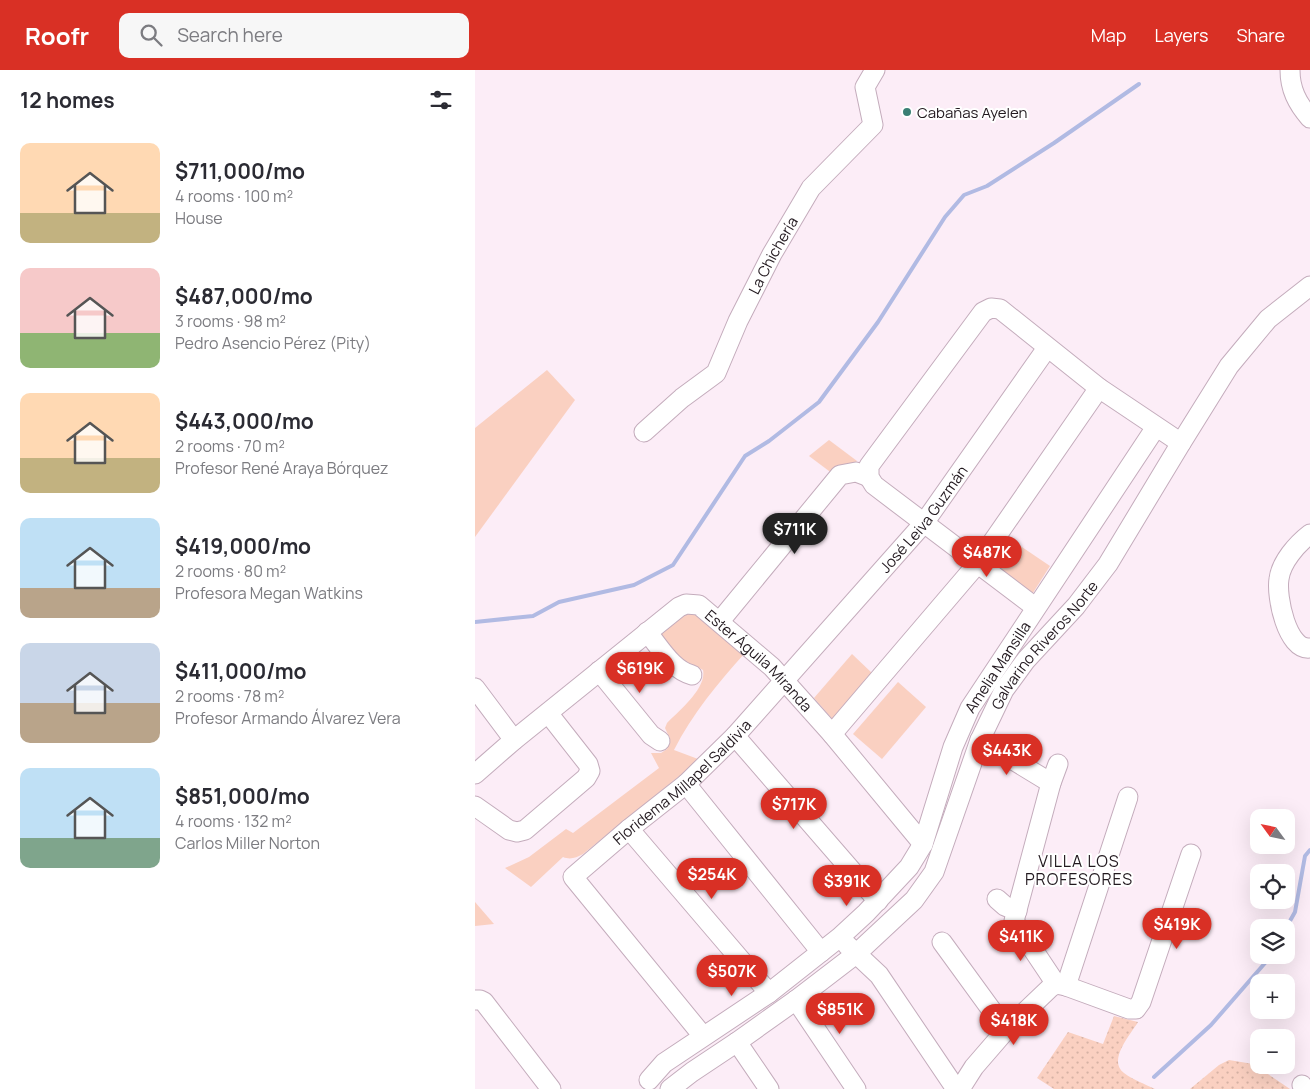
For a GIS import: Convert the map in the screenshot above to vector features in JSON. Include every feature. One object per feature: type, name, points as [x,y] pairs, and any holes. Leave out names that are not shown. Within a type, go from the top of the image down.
[{"type":"street","name":"La Chichería","points":[[644,432],[681,398],[716,373],[738,321],[772,254],[811,188],[873,125],[865,87],[875,70]]},
{"type":"street","points":[[1290,70],[1290,83],[1298,104],[1310,118]]},
{"type":"street","name":"Galvarino Riveros Norte","points":[[670,1089],[796,1000],[856,954],[914,900],[934,872],[980,740],[1004,690],[1026,660],[1076,606],[1108,564],[1229,366],[1268,319],[1306,296]]},
{"type":"street","points":[[1035,607],[874,485],[869,477],[869,466],[983,312],[991,308],[1000,309],[1099,388],[1181,443]]},
{"type":"street","name":"José Leiva Guzmán","points":[[784,680],[924,522],[1047,348]]},
{"type":"street","points":[[832,734],[978,563],[1099,388]]},
{"type":"street","name":"Amelia Mansilla","points":[[649,1086],[664,1063],[769,993],[840,937],[909,867],[923,844],[953,747],[970,708],[1035,607],[1156,427]]},
{"type":"street","points":[[720,621],[837,477],[856,472],[869,477]]},
{"type":"street","points":[[1310,534],[1287,560],[1279,578],[1279,587],[1281,607],[1292,638],[1300,646],[1306,649],[1310,648]]},
{"type":"street","name":"Ester Águila Miranda","points":[[475,774],[679,606],[699,604],[764,659],[784,680],[832,734],[923,844]]},
{"type":"street","points":[[647,632],[677,668],[684,673],[692,675]]},
{"type":"street","points":[[599,671],[651,735],[660,741]]},
{"type":"street","name":"Floridema Millapel Saldivia","points":[[703,1036],[573,877],[686,784],[735,736],[784,680]]},
{"type":"street","points":[[475,688],[514,740]]},
{"type":"street","points":[[475,806],[509,830],[517,832],[525,830],[586,778],[590,771],[588,764],[548,713]]},
{"type":"street","points":[[735,736],[877,901]]},
{"type":"street","points":[[980,740],[1051,783]]},
{"type":"street","points":[[1016,916],[1051,783],[1058,764]]},
{"type":"street","points":[[686,784],[821,952]]},
{"type":"street","points":[[1061,985],[1128,797]]},
{"type":"street","points":[[629,829],[769,993]]},
{"type":"street","points":[[960,1089],[974,1067],[1006,1030],[1051,987],[1061,985],[1129,1009],[1136,1009],[1141,1002],[1191,854]]},
{"type":"street","points":[[997,898],[1016,916],[1061,985]]},
{"type":"street","points":[[840,937],[879,975],[956,1089]]},
{"type":"street","points":[[942,942],[1006,1030]]},
{"type":"street","points":[[475,1000],[484,1002],[551,1089]]},
{"type":"street","points":[[796,1000],[857,1089]]},
{"type":"street","points":[[737,1042],[769,1089]]},
{"type":"shaded area","points":[[547,370],[575,400],[475,537],[475,428]]},
{"type":"shaded area","points":[[829,440],[857,461],[849,470],[833,474],[809,456]]},
{"type":"shaded area","points":[[1007,537],[1050,566],[1031,596],[990,565]]},
{"type":"shaded area","points":[[688,611],[706,621],[745,653],[706,699],[674,750],[698,759],[583,854],[573,858],[563,857],[531,887],[505,868],[529,857],[566,829],[573,833],[659,768],[651,753],[661,753],[667,749],[670,739],[665,728],[667,723],[697,692],[703,677],[703,670],[694,665],[682,663],[660,642],[662,632]]},
{"type":"shaded area","points":[[852,654],[873,674],[835,722],[814,698]]},
{"type":"shaded area","points":[[898,682],[926,707],[882,759],[853,734]]},
{"type":"shaded area","points":[[475,902],[494,924],[475,926]]},
{"type":"shaded area","points":[[1114,1016],[1138,1022],[1119,1054],[1119,1068],[1131,1078],[1155,1089],[1054,1089],[1037,1078],[1068,1032],[1103,1044]]},
{"type":"shaded area","points":[[1229,1060],[1250,1064],[1250,1074],[1268,1074],[1290,1089],[1190,1089],[1219,1065]]},
{"type":"waterway","points":[[475,622],[533,616],[559,602],[634,585],[673,565],[745,456],[769,441],[819,402],[878,322],[945,217],[964,195],[987,186],[1054,143],[1139,84]]},
{"type":"waterway","points":[[1291,919],[1295,912],[1305,856],[1310,850]]},
{"type":"waterway","points":[[1154,1077],[1211,1025],[1264,964]]},
{"type":"place","name":"Cabañas Ayelen","points":[[907,112]]},
{"type":"district","name":"VILLA LOS PROFESORES","points":[[1079,870]]}]
